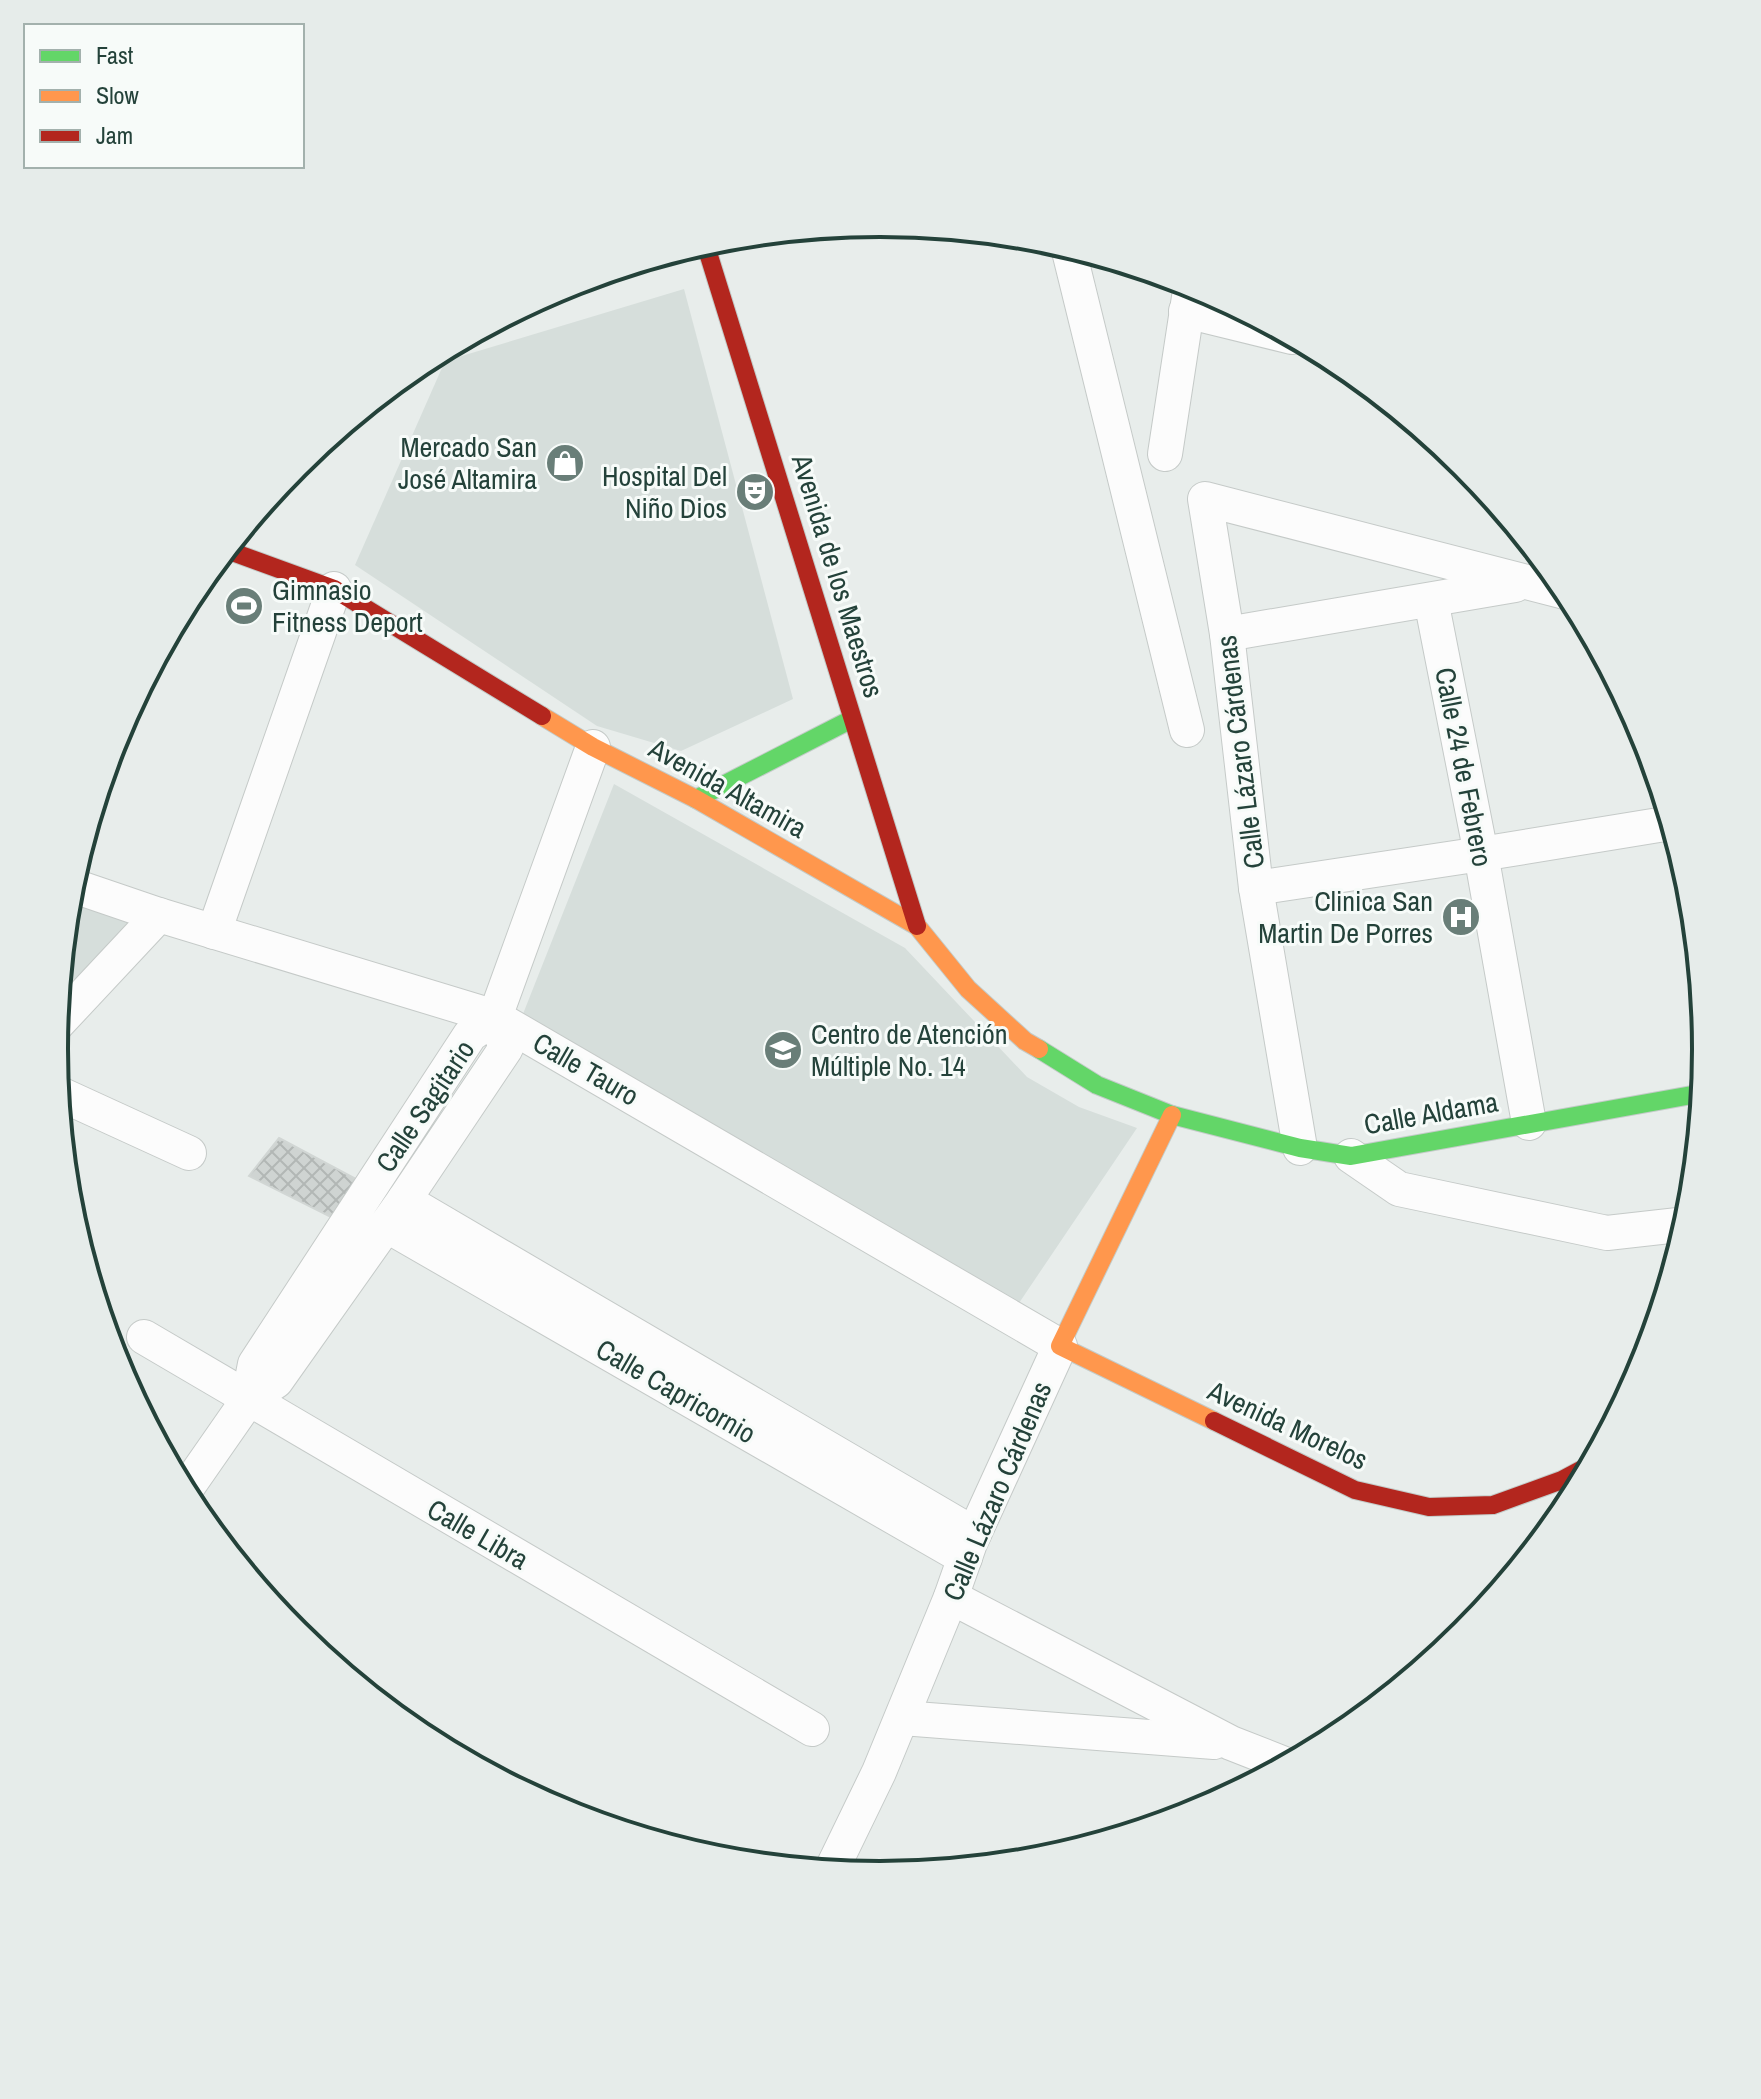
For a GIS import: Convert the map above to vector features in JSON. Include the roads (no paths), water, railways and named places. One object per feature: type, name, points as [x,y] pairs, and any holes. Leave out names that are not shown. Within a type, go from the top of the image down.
[{"type":"main road","name":"Avenida de los Maestros","points":[[709,256],[917,926]]},
{"type":"main road","name":"Avenida Altamira","points":[[237,554],[334,589],[593,747],[696,799],[917,926],[968,989],[1025,1041],[1097,1085],[1172,1115]]},
{"type":"main road","points":[[696,799],[852,719]]},
{"type":"main road","name":"Calle Aldama","points":[[1172,1115],[1300,1148],[1351,1156],[1691,1095]]},
{"type":"main road","name":"Calle Lázaro Cárdenas","points":[[1060,1346],[1172,1115]]},
{"type":"main road","name":"Avenida Morelos","points":[[1060,1346],[1355,1490],[1429,1507],[1493,1505],[1573,1474]]},
{"type":"street","name":"Calle Lázaro Cárdenas","points":[[1071,260],[1187,730]]},
{"type":"street","points":[[1165,454],[1188,298]]},
{"type":"street","name":"Calle Lázaro Cárdenas","points":[[1300,1148],[1256,888],[1227,634],[1205,499],[1528,583]]},
{"type":"street","points":[[1227,634],[1528,583],[1549,588]]},
{"type":"street","points":[[214,932],[334,589]]},
{"type":"street","name":"Calle 24 de Febrero","points":[[1431,600],[1529,1123]]},
{"type":"street","points":[[495,1017],[593,747]]},
{"type":"street","points":[[1256,888],[1661,825]]},
{"type":"street","name":"Calle Tauro","points":[[84,890],[495,1017],[1060,1346]]},
{"type":"street","points":[[69,1011],[159,915]]},
{"type":"street","name":"Calle Sagitario","points":[[192,1480],[248,1400],[276,1381],[506,1048],[495,1017],[470,1035],[255,1364],[248,1400]]},
{"type":"street","points":[[70,1098],[189,1153]]},
{"type":"street","points":[[1351,1156],[1399,1189],[1607,1233],[1673,1226]]},
{"type":"street","name":"Calle Capricornio","points":[[395,1212],[970,1546]]},
{"type":"street","name":"Calle Libra","points":[[144,1337],[812,1729]]},
{"type":"street","name":"Calle Lázaro Cárdenas","points":[[836,1860],[879,1772],[970,1546],[1060,1346]]},
{"type":"street","points":[[951,1597],[1231,1743],[1274,1760]]},
{"type":"street","points":[[902,1718],[1231,1743]]},
{"type":"place","name":"Mercado San José Altamira","points":[[565,463]]},
{"type":"place","name":"Hospital Del Niño Dios","points":[[755,492]]},
{"type":"place","name":"Gimnasio Fitness Deport","points":[[244,606]]},
{"type":"place","name":"Clinica San Martin De Porres","points":[[1461,917]]},
{"type":"place","name":"Centro de Atención Múltiple No. 14","points":[[783,1050]]}]
